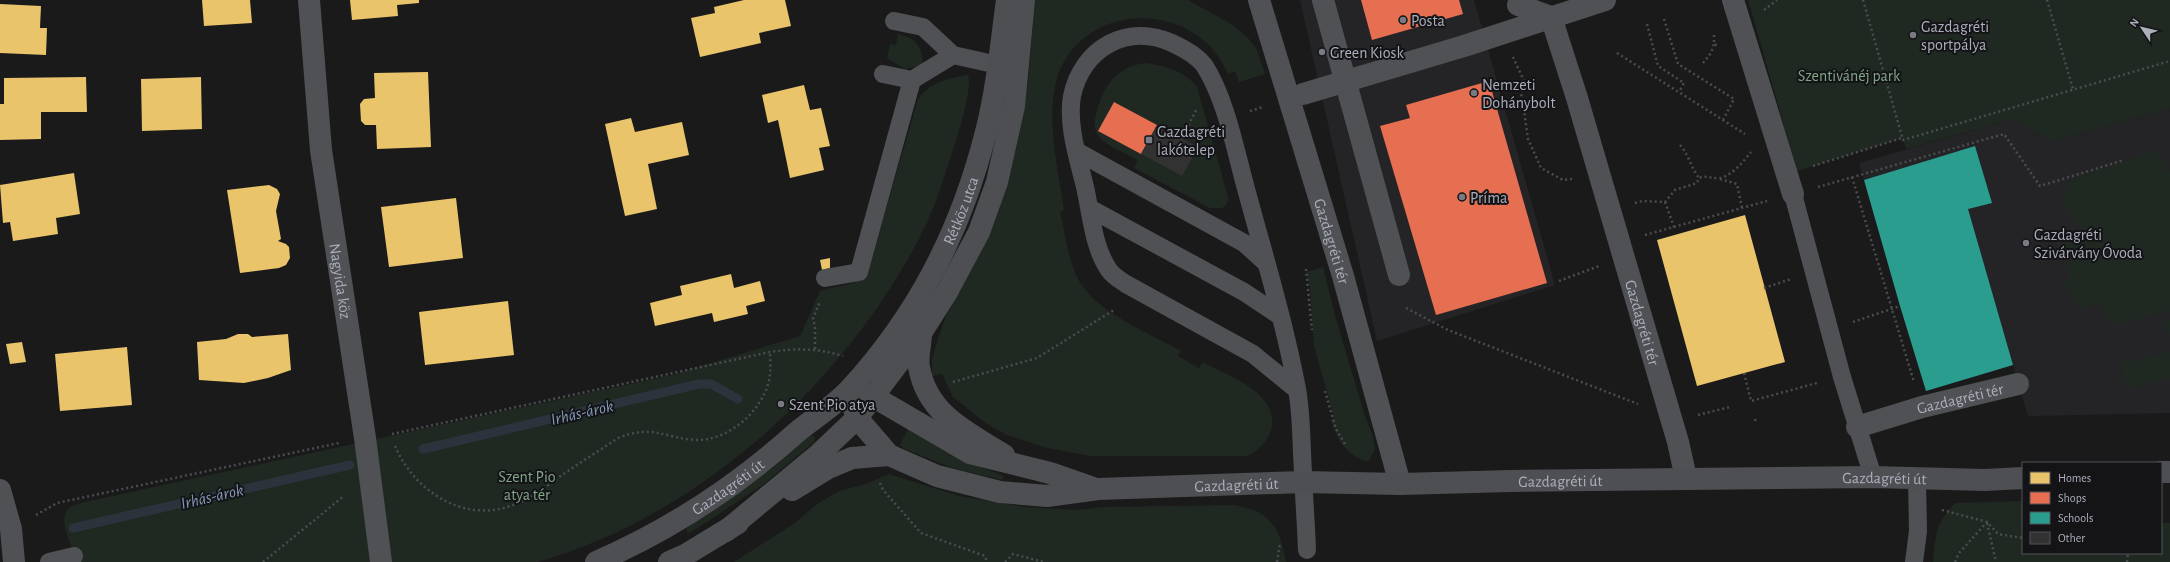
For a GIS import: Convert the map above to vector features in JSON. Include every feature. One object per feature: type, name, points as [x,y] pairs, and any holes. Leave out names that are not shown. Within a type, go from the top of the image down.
[{"type":"street","name":"Nagyida köz","points":[[309,0],[321,150],[365,438],[381,562]]},
{"type":"street","name":"Rétköz utca","points":[[848,392],[902,325],[938,267],[965,201],[986,131],[998,66],[1007,0]]},
{"type":"street","name":"Rétköz utca","points":[[874,397],[921,333],[979,232],[997,182],[1014,106],[1024,0]]},
{"type":"street","name":"Gazdagréti tér","points":[[1259,0],[1343,276],[1400,484]]},
{"type":"street","points":[[1323,0],[1398,275]]},
{"type":"street","points":[[1303,94],[1503,33],[1604,0]]},
{"type":"street","points":[[1733,0],[1793,194]]},
{"type":"street","points":[[1518,2],[1551,18]]},
{"type":"street","name":"Gazdagréti tér","points":[[1551,18],[1610,208],[1671,417],[1686,478]]},
{"type":"street","name":"Rétköz utca","points":[[921,333],[919,366],[925,391],[937,408],[954,424],[1018,465]]},
{"type":"street","name":"Gazdagréti tér","points":[[1857,427],[1922,407],[2018,384]]},
{"type":"street","name":"Gazdagréti út","points":[[848,392],[874,397],[970,453],[1018,465],[1098,489]]},
{"type":"street","name":"Gazdagréti út","points":[[848,392],[857,418],[889,455],[937,476],[1000,492],[1047,496],[1098,489],[1303,482],[1400,484],[1686,478],[1873,477],[1985,480],[2022,478]]},
{"type":"street","name":"Gazdagréti út","points":[[596,562],[661,531],[689,514],[773,454],[848,392]]},
{"type":"street","name":"Gazdagréti út","points":[[726,530],[818,454],[857,418],[874,397]]},
{"type":"street","name":"Gazdagréti út","points":[[669,562],[687,554],[828,468],[852,458],[889,455]]},
{"type":"street","points":[[0,490],[11,529],[14,562]]},
{"type":"lane","points":[[894,21],[923,26],[953,55],[998,66]]},
{"type":"lane","points":[[1297,390],[1253,354],[1126,284],[1110,272],[1100,252],[1076,151],[1071,121],[1072,96],[1081,73],[1092,56],[1105,46],[1119,39],[1134,35],[1149,36],[1178,45],[1203,64],[1222,106],[1280,316],[1297,390],[1307,550]]},
{"type":"lane","points":[[883,74],[912,80],[953,55]]},
{"type":"lane","points":[[827,277],[859,272],[912,80]]},
{"type":"lane","points":[[1076,151],[1244,243],[1266,263]]},
{"type":"lane","points":[[1793,194],[1842,377],[1873,477]]},
{"type":"lane","points":[[1091,209],[1244,292],[1280,316]]},
{"type":"lane","points":[[1914,562],[1918,531],[1917,479]]},
{"type":"lane","points":[[49,562],[74,556]]},
{"type":"path","points":[[1863,0],[1902,138]]},
{"type":"path","points":[[2047,0],[2073,89]]},
{"type":"path","points":[[1664,19],[1678,64],[1734,99],[1723,120]]},
{"type":"path","points":[[1647,24],[1658,66],[1684,83],[1679,92]]},
{"type":"path","points":[[1503,33],[1524,82],[1520,103],[1524,111],[1528,139],[1541,168],[1563,180],[1600,175]]},
{"type":"path","points":[[1704,63],[1711,53],[1714,44]]},
{"type":"path","points":[[1617,53],[1747,135]]},
{"type":"path","points":[[1812,167],[1902,138],[1903,140],[2170,61]]},
{"type":"path","points":[[1244,113],[1269,105]]},
{"type":"path","points":[[1182,139],[1196,109]]},
{"type":"path","points":[[1559,281],[1622,250],[1674,227],[2004,134],[2040,186],[2124,160]]},
{"type":"path","points":[[1680,145],[1686,152],[1695,173],[1700,178]]},
{"type":"path","points":[[1719,178],[1739,167],[1755,147]]},
{"type":"path","points":[[1666,202],[1675,190],[1697,182],[1700,178],[1705,176],[1719,178],[1737,184],[1742,208]]},
{"type":"path","points":[[1852,177],[1922,407]]},
{"type":"path","points":[[1610,208],[1642,201],[1666,202]]},
{"type":"path","points":[[1666,202],[1674,227]]},
{"type":"path","points":[[1306,269],[1312,333]]},
{"type":"path","points":[[815,349],[816,327],[813,319],[827,277]]},
{"type":"path","points":[[1830,330],[1900,306]]},
{"type":"path","points":[[1406,308],[1448,330],[1671,417]]},
{"type":"path","points":[[946,384],[1037,358],[1114,310]]},
{"type":"path","points":[[770,352],[770,374],[766,389],[758,404],[746,418],[732,429],[713,437],[698,440],[681,438],[656,431],[633,432],[618,438],[528,498],[500,509],[480,510],[450,504],[433,495],[408,471],[401,462],[390,434],[770,352],[796,348],[815,349],[846,357],[842,363]]},
{"type":"path","points":[[1744,373],[1751,401],[1842,377]]},
{"type":"path","points":[[1323,384],[1336,429],[1346,446]]},
{"type":"path","points":[[1725,408],[1730,407]]},
{"type":"path","points":[[11,529],[57,502],[365,438]]},
{"type":"path","points":[[878,477],[883,490],[921,533],[985,556],[987,562]]},
{"type":"path","points":[[263,562],[337,501],[370,479]]},
{"type":"path","points":[[1918,502],[1987,522],[1998,534],[2022,538]]},
{"type":"path","points":[[1955,562],[1959,553],[1987,522]]},
{"type":"path","points":[[1987,522],[1996,562]]},
{"type":"path","points":[[1005,562],[1013,554],[1044,562]]},
{"type":"shaded area","points":[[1300,0],[1474,0],[1555,285],[1377,341]]},
{"type":"shaded area","name":"Gazdagréti Szivárvány Óvoda","points":[[2170,108],[2170,413],[2028,416],[2013,365],[1926,391],[1859,163],[2012,119],[2052,142]]},
{"type":"green space","points":[[1035,0],[1188,0],[1233,25],[1248,38],[1256,48],[1265,74],[1239,82],[1235,71],[1228,74],[1213,50],[1193,32],[1169,22],[1143,18],[1117,21],[1093,32],[1073,48],[1059,72],[1055,88],[1052,123],[1064,210],[1060,212],[1069,254],[1077,277],[1085,289],[1108,311],[1138,329],[1181,351],[1178,356],[1199,368],[1203,362],[1237,379],[1259,394],[1266,403],[1271,414],[1272,426],[1269,436],[1263,444],[1256,451],[1247,456],[1091,456],[1047,448],[1007,435],[987,424],[953,397],[942,374],[932,376],[932,360],[936,345],[946,316],[975,263],[1023,112],[1028,80]]},
{"type":"green space","name":"Szentivánéj park","points":[[1748,0],[2170,0],[2170,108],[2052,142],[2012,119],[1906,149],[1902,138],[1797,171]]},
{"type":"green space","points":[[898,34],[910,38],[917,44],[920,48],[923,65],[905,69],[887,58],[890,44],[896,45]]},
{"type":"green space","points":[[1146,63],[1181,73],[1192,81],[1197,87],[1228,197],[1227,204],[1222,208],[1210,208],[1134,168],[1138,160],[1109,145],[1097,134],[1095,125],[1096,113],[1104,92],[1109,84],[1120,72],[1136,65]]},
{"type":"green space","name":"Szent Pio atya tér","points":[[968,75],[968,93],[963,118],[943,181],[928,220],[919,239],[887,293],[850,345],[807,393],[760,438],[709,478],[655,513],[597,541],[538,562],[78,562],[66,533],[64,518],[70,507],[78,504],[672,375],[800,336],[820,291],[849,284],[858,280],[871,261],[918,99],[928,88],[940,82],[947,79]]},
{"type":"green space","points":[[2156,150],[2170,172],[2170,311],[2115,325],[2098,303],[2079,309],[2064,283],[2069,280],[2066,270],[2071,260],[2059,240],[2082,233],[2059,199],[2069,190],[2064,183]]},
{"type":"green space","points":[[1323,267],[1336,319],[1365,416],[1373,437],[1375,449],[1368,462],[1360,459],[1348,451],[1336,434],[1331,420],[1334,417],[1314,346],[1310,287],[1306,272]]},
{"type":"green space","points":[[2170,319],[2170,336],[2161,322]]},
{"type":"green space","points":[[2170,351],[2170,378],[2128,389],[2121,364]]},
{"type":"green space","points":[[908,429],[948,453],[1003,476],[1003,480],[952,468],[905,449],[900,445]]},
{"type":"green space","points":[[810,435],[815,437],[814,442],[764,484],[699,527],[689,533],[686,531],[687,528],[718,508],[775,466]]},
{"type":"green space","points":[[889,474],[959,496],[1025,507],[1078,510],[1103,507],[1235,505],[1254,510],[1268,519],[1277,532],[1283,546],[1286,562],[734,562],[795,523],[817,504],[839,491],[866,484]]},
{"type":"green space","points":[[2022,501],[2022,554],[2162,554],[2162,523],[2170,523],[2170,562],[1933,562],[1936,537],[1940,524],[1955,503]]},
{"type":"building: Homes","points":[[202,0],[250,0],[252,23],[204,26]]},
{"type":"building: Homes","points":[[350,0],[419,0],[419,3],[397,5],[398,16],[352,20]]},
{"type":"building: Homes","points":[[744,0],[785,0],[791,26],[759,33],[761,43],[700,57],[691,18],[715,13],[714,7]]},
{"type":"building: Homes","points":[[0,4],[41,6],[40,28],[47,28],[46,55],[0,53]]},
{"type":"building: Homes","points":[[428,72],[431,147],[377,149],[376,125],[365,125],[361,121],[360,104],[364,99],[375,98],[374,73]]},
{"type":"building: Homes","points":[[86,77],[87,112],[41,112],[41,139],[0,140],[0,104],[4,104],[4,78]]},
{"type":"building: Homes","points":[[201,77],[202,129],[142,131],[141,79]]},
{"type":"building: Homes","points":[[804,85],[810,110],[821,108],[830,146],[819,148],[824,170],[790,178],[778,120],[768,123],[762,95]]},
{"type":"building: Homes","points":[[631,118],[635,132],[682,122],[689,155],[648,164],[657,209],[625,216],[605,124]]},
{"type":"building: Homes","points":[[74,173],[80,214],[56,218],[58,234],[13,241],[10,222],[3,223],[0,185]]},
{"type":"building: Homes","points":[[269,185],[277,189],[280,194],[276,211],[281,239],[278,241],[289,247],[290,258],[286,265],[279,268],[240,273],[227,190]]},
{"type":"building: Homes","points":[[456,198],[463,258],[389,267],[381,207]]},
{"type":"building: Homes","points":[[1745,215],[1785,362],[1697,386],[1657,240]]},
{"type":"building: Homes","points":[[830,258],[830,268],[822,270],[820,260]]},
{"type":"building: Homes","points":[[731,274],[734,288],[760,281],[765,301],[746,306],[748,314],[714,322],[712,313],[655,326],[650,303],[682,295],[680,286]]},
{"type":"building: Homes","points":[[508,301],[514,355],[425,365],[419,312]]},
{"type":"building: Homes","points":[[238,334],[248,334],[252,337],[288,334],[291,370],[268,378],[244,383],[199,380],[197,342],[226,339]]},
{"type":"building: Homes","points":[[22,342],[26,362],[10,364],[6,344]]},
{"type":"building: Homes","points":[[127,347],[132,405],[60,411],[55,354]]},
{"type":"building: Shops","points":[[1361,0],[1459,0],[1463,14],[1372,40]]},
{"type":"building: Shops","name":"Príma","points":[[1489,81],[1547,283],[1436,315],[1380,126],[1410,118],[1406,105]]},
{"type":"building: Shops","points":[[1114,102],[1157,125],[1141,154],[1098,131]]},
{"type":"building: Schools","name":"Gazdagréti Szivárvány Óvoda","points":[[1975,146],[1992,203],[1968,209],[2013,365],[1926,391],[1864,180]]},
{"type":"building: Other","points":[[1157,125],[1198,147],[1182,176],[1141,154]]},
{"type":"waterway","name":"Irhás-árok","points":[[423,449],[699,384],[711,384],[738,399]]},
{"type":"waterway","name":"Irhás-árok","points":[[73,528],[350,465]]},
{"type":"place","name":"Posta","points":[[1403,20]]},
{"type":"place","name":"Gazdagréti sportpálya","points":[[1913,35]]},
{"type":"place","name":"Green Kiosk","points":[[1322,52]]},
{"type":"place","name":"Nemzeti Dohánybolt","points":[[1474,93]]},
{"type":"place","name":"Gazdagréti lakótelep","points":[[1149,140]]},
{"type":"place","name":"Príma","points":[[1462,197]]},
{"type":"place","name":"Gazdagréti Szivárvány Óvoda","points":[[2026,243]]},
{"type":"place","name":"Szent Pio atya","points":[[781,404]]}]
